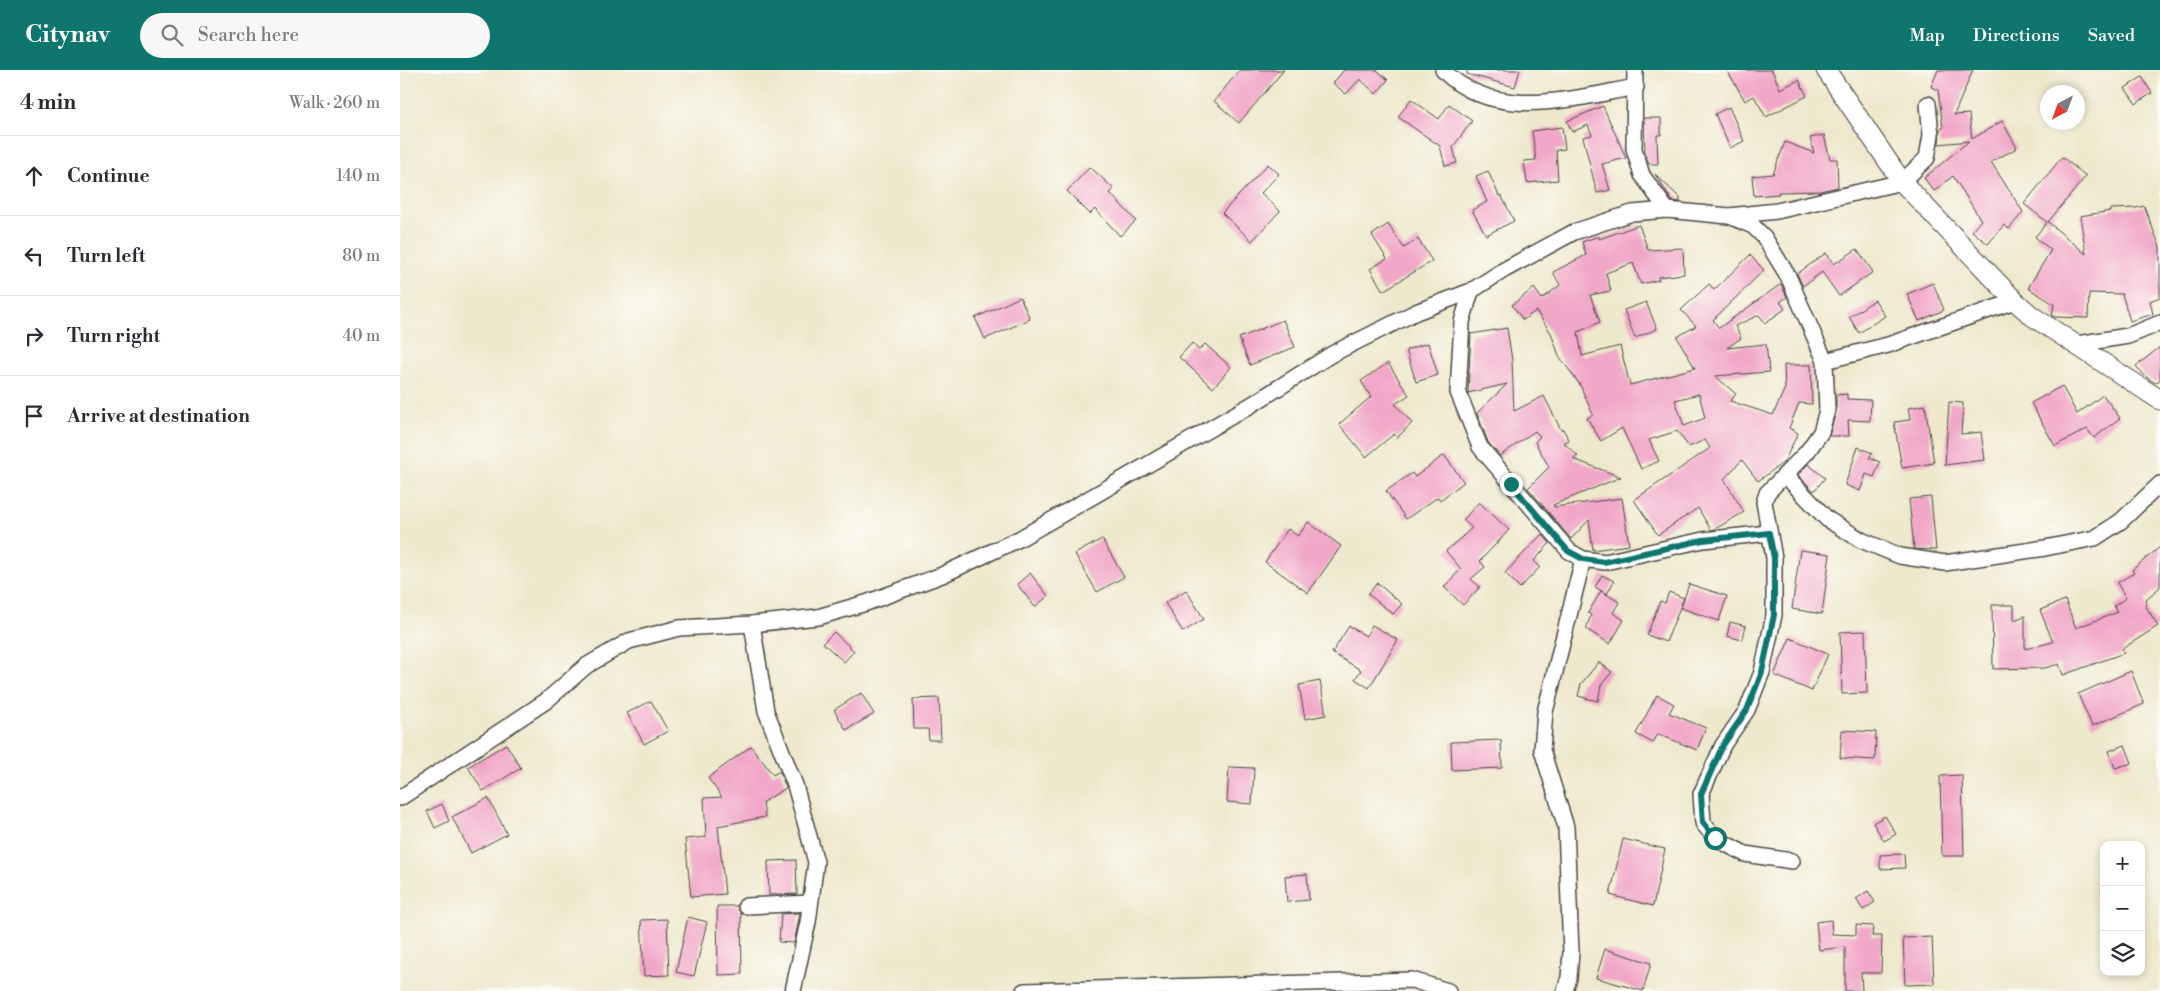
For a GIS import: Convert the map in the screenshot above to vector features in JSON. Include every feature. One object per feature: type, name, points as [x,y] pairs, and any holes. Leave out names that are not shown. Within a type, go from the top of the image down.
[{"type":"street","points":[[1443,70],[1468,90],[1501,101],[1542,103],[1636,87]]},
{"type":"street","points":[[1635,70],[1634,149],[1642,174],[1667,210]]},
{"type":"street","points":[[1826,70],[1902,182],[2015,301],[2032,316],[2160,400]]},
{"type":"street","points":[[400,798],[546,701],[586,666],[629,642],[678,628],[752,624],[818,617],[866,603],[942,575],[1019,539],[1251,405],[1332,354],[1416,312],[1471,291],[1504,270],[1574,232],[1632,213],[1667,210],[1729,216],[1777,211],[1902,182],[1927,158],[1931,135],[1928,104]]},
{"type":"street","points":[[1729,216],[1752,226],[1764,237],[1788,276],[1825,361],[1826,410],[1821,432],[1807,452],[1767,493],[1764,502],[1774,558],[1774,615],[1762,672],[1747,710],[1723,745],[1701,794],[1703,823],[1715,838],[1745,854],[1792,862]]},
{"type":"street","points":[[1471,291],[1462,322],[1458,392],[1480,447],[1568,551],[1583,559],[1604,562],[1703,540],[1769,533]]},
{"type":"street","points":[[1825,361],[1888,345],[2015,301]]},
{"type":"street","points":[[2077,344],[2128,336],[2160,323]]},
{"type":"street","points":[[1785,475],[1827,519],[1861,540],[1900,556],[1945,563],[2045,548],[2095,538],[2121,521],[2160,484]]},
{"type":"street","points":[[1565,991],[1569,978],[1572,952],[1566,827],[1542,750],[1545,712],[1583,559]]},
{"type":"street","points":[[752,624],[766,711],[796,784],[816,862],[793,991]]},
{"type":"street","points":[[746,906],[810,903]]},
{"type":"street","points":[[1024,991],[1412,980],[1448,991]]},
{"type":"building","points":[[1240,70],[1284,70],[1239,123],[1214,101]]},
{"type":"building","points":[[1344,70],[1377,70],[1388,80],[1376,94],[1360,79],[1346,94],[1333,83]]},
{"type":"building","points":[[1467,70],[1520,70],[1515,87],[1467,74]]},
{"type":"building","points":[[1727,70],[1772,70],[1780,89],[1799,80],[1807,96],[1766,117],[1754,96],[1745,101]]},
{"type":"building","points":[[1938,70],[1973,70],[1954,115],[1969,114],[1972,139],[2002,121],[2017,148],[1991,162],[2023,212],[2009,229],[2004,225],[1988,244],[1972,231],[1981,220],[1953,176],[1934,191],[1924,178],[1969,141],[1939,144],[1940,129],[1943,128],[1938,90],[1931,87]]},
{"type":"building","points":[[2142,77],[2152,93],[2136,104],[2125,88]]},
{"type":"building","points":[[1411,99],[1439,119],[1449,104],[1472,121],[1453,147],[1457,163],[1445,166],[1440,146],[1398,117]]},
{"type":"building","points":[[1603,106],[1626,158],[1602,164],[1610,190],[1597,193],[1583,137],[1592,135],[1588,125],[1572,132],[1567,121]]},
{"type":"building","points":[[1729,107],[1744,141],[1730,148],[1715,114]]},
{"type":"building","points":[[1644,118],[1661,118],[1661,135],[1657,135],[1658,164],[1649,164],[1645,153]]},
{"type":"building","points":[[1562,127],[1565,149],[1556,150],[1558,180],[1527,183],[1524,161],[1536,160],[1532,131]]},
{"type":"building","points":[[1824,135],[1830,159],[1837,159],[1838,187],[1820,191],[1778,192],[1779,194],[1754,196],[1752,176],[1773,174],[1785,142],[1814,153],[1810,138]]},
{"type":"building","points":[[2062,157],[2086,176],[2048,222],[2086,254],[2080,216],[2111,211],[2111,209],[2144,206],[2160,247],[2160,297],[2150,301],[2153,314],[2130,321],[2122,294],[2089,293],[2088,318],[2054,317],[2052,316],[2054,304],[2028,288],[2051,250],[2035,237],[2047,222],[2024,204]]},
{"type":"building","points":[[1268,164],[1279,174],[1261,193],[1280,211],[1252,241],[1222,213]]},
{"type":"building","points":[[1090,167],[1114,189],[1110,193],[1136,221],[1120,236],[1095,209],[1090,214],[1067,191]]},
{"type":"building","points":[[1488,171],[1499,196],[1501,195],[1514,221],[1486,235],[1472,210],[1487,202],[1476,176]]},
{"type":"building","points":[[1655,174],[1680,198],[1680,202],[1672,201]]},
{"type":"building","points":[[1388,224],[1404,248],[1418,239],[1432,261],[1383,291],[1370,269],[1387,259],[1372,235]]},
{"type":"building","points":[[1639,225],[1648,250],[1683,248],[1684,274],[1658,277],[1659,280],[1641,284],[1633,263],[1606,273],[1611,291],[1590,295],[1600,322],[1578,332],[1582,356],[1620,346],[1630,385],[1695,368],[1677,337],[1696,326],[1681,310],[1709,284],[1714,290],[1750,255],[1764,270],[1713,320],[1719,328],[1781,284],[1787,297],[1780,302],[1785,309],[1765,323],[1759,315],[1735,326],[1741,338],[1727,348],[1766,344],[1769,372],[1715,376],[1736,394],[1730,401],[1773,415],[1785,388],[1784,365],[1811,365],[1812,404],[1799,403],[1789,428],[1798,433],[1784,462],[1758,481],[1742,460],[1724,479],[1744,512],[1715,529],[1711,530],[1698,508],[1658,535],[1634,500],[1710,448],[1705,440],[1689,447],[1677,431],[1649,440],[1659,461],[1641,469],[1622,428],[1601,441],[1587,418],[1593,415],[1580,385],[1559,356],[1551,333],[1536,311],[1523,320],[1512,305],[1534,288],[1542,299],[1560,285],[1553,272],[1586,255],[1582,242],[1599,236],[1599,239]],"holes":[[[1699,394],[1705,418],[1684,426],[1675,400]]]},
{"type":"building","points":[[1857,249],[1873,272],[1839,296],[1822,272],[1803,286],[1797,274],[1826,253],[1834,264]]},
{"type":"building","points":[[1933,283],[1944,310],[1919,321],[1907,294]]},
{"type":"building","points":[[1020,297],[1030,319],[985,339],[975,318]]},
{"type":"building","points":[[1875,300],[1885,316],[1859,333],[1849,317]]},
{"type":"building","points":[[1646,302],[1657,329],[1635,338],[1624,310]]},
{"type":"building","points":[[1283,320],[1295,347],[1250,365],[1239,338]]},
{"type":"building","points":[[1507,328],[1512,360],[1514,411],[1544,396],[1561,430],[1563,429],[1569,440],[1564,443],[1578,456],[1573,459],[1621,477],[1553,505],[1554,507],[1622,498],[1629,545],[1593,550],[1589,520],[1571,539],[1528,488],[1549,467],[1535,442],[1540,436],[1535,431],[1500,456],[1488,442],[1477,413],[1507,384],[1468,393],[1471,334]]},
{"type":"building","points":[[1192,343],[1199,350],[1205,344],[1231,367],[1213,388],[1179,357]]},
{"type":"building","points":[[1428,343],[1438,375],[1416,382],[1406,350]]},
{"type":"building","points":[[2160,347],[2160,380],[2155,383],[2136,366]]},
{"type":"building","points":[[1388,363],[1409,395],[1395,404],[1412,423],[1397,438],[1394,434],[1366,457],[1339,424],[1371,397],[1361,381]]},
{"type":"building","points":[[2062,386],[2077,414],[2103,395],[2120,418],[2094,438],[2087,429],[2055,446],[2031,403]]},
{"type":"building","points":[[1847,394],[1847,399],[1871,400],[1870,421],[1848,420],[1849,436],[1829,436],[1836,412],[1836,395]]},
{"type":"building","points":[[1949,402],[1963,403],[1961,434],[1981,432],[1985,460],[1945,465]]},
{"type":"building","points":[[1925,405],[1934,463],[1902,468],[1894,422],[1910,420],[1908,408]]},
{"type":"building","points":[[1858,447],[1872,453],[1869,458],[1880,462],[1874,477],[1866,474],[1860,491],[1845,485]]},
{"type":"building","points":[[1444,455],[1464,482],[1440,500],[1438,497],[1406,519],[1386,491],[1412,473],[1415,477]]},
{"type":"building","points":[[1808,464],[1825,478],[1814,491],[1798,475]]},
{"type":"building","points":[[1931,497],[1936,550],[1914,549],[1909,499]]},
{"type":"building","points":[[1479,502],[1509,530],[1480,561],[1485,567],[1471,579],[1480,587],[1463,605],[1444,587],[1461,569],[1446,551],[1472,528],[1463,520]]},
{"type":"building","points":[[1308,522],[1341,546],[1308,593],[1265,562],[1288,529],[1298,536]]},
{"type":"building","points":[[1542,534],[1550,543],[1534,561],[1540,567],[1520,588],[1505,573]]},
{"type":"building","points":[[1102,539],[1124,577],[1097,592],[1075,554]]},
{"type":"building","points":[[2160,547],[2160,587],[2145,600],[2147,604],[2145,605],[2158,626],[2122,649],[2124,653],[2063,675],[2059,664],[2045,668],[1993,669],[1992,605],[2014,605],[2014,620],[2025,616],[2025,649],[2053,642],[2040,610],[2065,600],[2076,628],[2118,612],[2114,606],[2126,598],[2117,583],[2134,573],[2132,570]]},
{"type":"building","points":[[1800,550],[1830,554],[1822,614],[1792,609]]},
{"type":"building","points":[[1030,573],[1048,596],[1035,607],[1017,584]]},
{"type":"building","points":[[1602,575],[1614,581],[1607,594],[1595,587]]},
{"type":"building","points":[[1377,583],[1402,604],[1393,614],[1368,594]]},
{"type":"building","points":[[1689,584],[1727,596],[1719,621],[1681,608]]},
{"type":"building","points":[[1186,590],[1204,619],[1183,632],[1165,603]]},
{"type":"building","points":[[1601,591],[1619,602],[1613,613],[1624,620],[1610,644],[1586,629],[1591,615],[1588,613]]},
{"type":"building","points":[[1669,592],[1684,598],[1666,642],[1647,635],[1660,601],[1665,603]]},
{"type":"building","points":[[1730,622],[1746,626],[1742,640],[1727,636]]},
{"type":"building","points":[[1372,625],[1398,640],[1369,688],[1355,679],[1361,670],[1332,653],[1349,626],[1366,636]]},
{"type":"building","points":[[1865,631],[1867,693],[1842,694],[1840,632]]},
{"type":"building","points":[[834,632],[854,651],[844,662],[823,643]]},
{"type":"building","points":[[1790,638],[1828,654],[1812,691],[1774,675]]},
{"type":"building","points":[[1599,662],[1612,672],[1601,685],[1598,701],[1578,696],[1581,684]]},
{"type":"building","points":[[2131,671],[2144,704],[2092,726],[2078,694]]},
{"type":"building","points":[[1320,681],[1326,715],[1305,719],[1299,685]]},
{"type":"building","points":[[861,693],[874,714],[846,730],[834,710]]},
{"type":"building","points":[[1657,695],[1674,704],[1669,713],[1706,728],[1697,750],[1658,734],[1653,743],[1636,734]]},
{"type":"building","points":[[939,698],[941,740],[929,740],[928,729],[914,729],[913,699]]},
{"type":"building","points":[[651,701],[668,731],[644,744],[627,713]]},
{"type":"building","points":[[1842,730],[1876,732],[1875,760],[1840,758]]},
{"type":"building","points":[[1501,740],[1502,768],[1452,770],[1451,742]]},
{"type":"building","points":[[506,744],[521,768],[483,791],[468,767]]},
{"type":"building","points":[[2125,745],[2132,763],[2115,768],[2109,751]]},
{"type":"building","points":[[751,746],[773,775],[780,771],[786,788],[763,802],[765,817],[718,826],[725,894],[691,897],[685,839],[706,837],[704,798],[722,797],[708,778]]},
{"type":"building","points":[[1229,767],[1254,768],[1252,804],[1227,802]]},
{"type":"building","points":[[1962,775],[1964,856],[1942,856],[1940,776]]},
{"type":"building","points":[[488,798],[507,834],[471,853],[452,817]]},
{"type":"building","points":[[442,804],[449,821],[435,828],[427,811]]},
{"type":"building","points":[[1885,816],[1896,834],[1884,841],[1873,823]]},
{"type":"building","points":[[1623,839],[1665,849],[1653,906],[1610,895]]},
{"type":"building","points":[[1904,854],[1905,868],[1880,869],[1880,855]]},
{"type":"building","points":[[796,860],[797,894],[769,895],[768,861]]},
{"type":"building","points":[[1307,874],[1309,900],[1287,902],[1285,876]]},
{"type":"building","points":[[1868,891],[1875,902],[1863,910],[1856,899]]},
{"type":"building","points":[[717,906],[737,906],[741,914],[742,974],[718,975]]},
{"type":"building","points":[[800,913],[794,943],[779,942],[781,914]]},
{"type":"building","points":[[688,917],[707,922],[694,976],[676,972]]},
{"type":"building","points":[[667,919],[669,975],[644,976],[641,920]]},
{"type":"building","points":[[1831,920],[1832,934],[1856,935],[1856,925],[1873,926],[1872,936],[1882,936],[1881,973],[1861,973],[1862,991],[1845,991],[1845,947],[1819,950],[1816,922]]},
{"type":"building","points":[[1932,937],[1934,984],[1905,985],[1903,938]]},
{"type":"building","points":[[1605,949],[1651,963],[1643,991],[1596,978]]},
{"type":"route","points":[[1511,484],[1568,551],[1583,559],[1604,562],[1703,540],[1769,533],[1774,558],[1774,615],[1762,672],[1747,710],[1723,745],[1701,794],[1703,823],[1715,838]]}]
